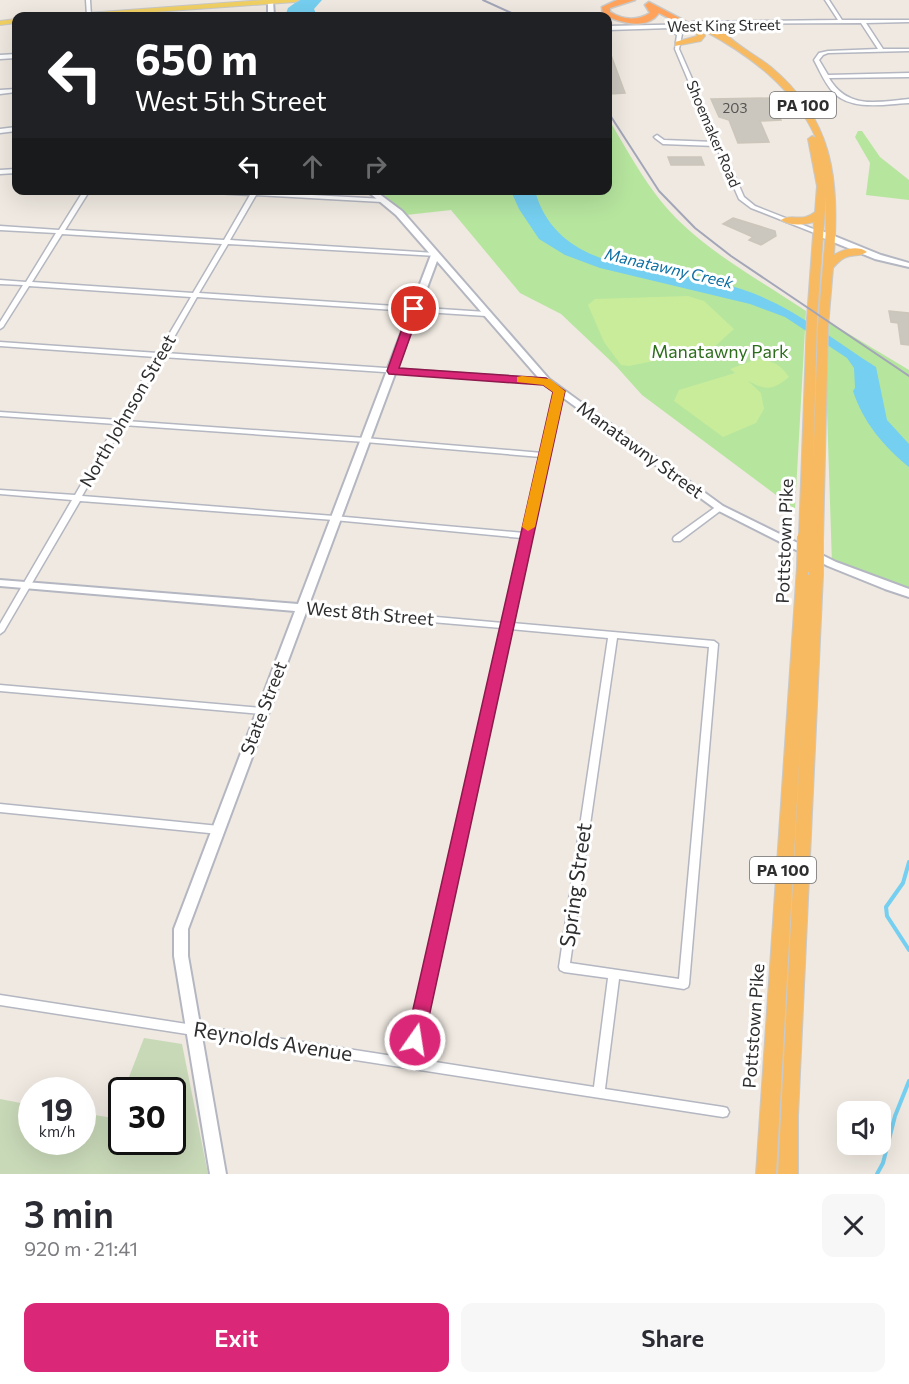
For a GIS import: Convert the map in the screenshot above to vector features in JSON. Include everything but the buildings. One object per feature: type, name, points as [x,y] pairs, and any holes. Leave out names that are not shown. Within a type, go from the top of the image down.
[{"type":"highway","points":[[606,12],[605,9],[609,5],[631,0]]},
{"type":"highway","name":"Pottstown Pike","points":[[638,0],[650,3],[694,26],[762,70],[792,103],[815,145],[822,186],[820,213],[825,236],[826,269],[822,398],[811,538]]},
{"type":"highway","points":[[612,16],[617,19],[639,21],[655,14],[650,3]]},
{"type":"highway","name":"Pottstown Pike","points":[[650,3],[668,15],[727,41],[784,82],[800,100],[820,136],[828,158],[830,180],[825,236],[812,318],[811,538],[788,1174]]},
{"type":"highway","points":[[650,25],[665,21],[668,15]]},
{"type":"highway","points":[[678,44],[697,40],[700,36],[694,26]]},
{"type":"highway","points":[[727,41],[719,31],[730,26]]},
{"type":"highway","points":[[786,220],[807,222],[815,219],[820,213]]},
{"type":"highway","points":[[826,269],[840,254],[852,250],[862,252]]},
{"type":"highway","name":"Pottstown Pike","points":[[766,1174],[771,1057],[810,571]]},
{"type":"main road","points":[[137,12],[295,0]]},
{"type":"main road","name":"West King Street","points":[[612,27],[694,26]]},
{"type":"main road","name":"West King Street","points":[[612,27],[694,26]]},
{"type":"street","points":[[827,0],[841,22]]},
{"type":"street","name":"West King Street","points":[[694,26],[909,21]]},
{"type":"street","name":"West King Street","points":[[694,26],[841,22]]},
{"type":"street","points":[[863,22],[882,51]]},
{"type":"street","name":"Shoemaker Road","points":[[669,27],[680,34],[677,49],[741,198],[753,207],[862,252],[909,263]]},
{"type":"street","points":[[909,50],[821,54],[816,60],[836,92],[854,102],[909,101]]},
{"type":"street","points":[[827,77],[909,75]]},
{"type":"street","points":[[657,138],[663,142],[717,144]]},
{"type":"street","points":[[0,327],[84,195]]},
{"type":"street","name":"North Johnson Street","points":[[0,631],[253,195]]},
{"type":"street","points":[[303,195],[382,200]]},
{"type":"street","name":"Manatawny Street","points":[[376,195],[399,213],[546,381],[559,391],[720,508],[832,564],[909,593]]},
{"type":"street","points":[[0,228],[435,255]]},
{"type":"street","name":"Shoemaker Road","points":[[825,236],[909,263]]},
{"type":"street","name":"State Street","points":[[218,1174],[181,956],[181,929],[435,255]]},
{"type":"street","points":[[0,282],[486,314]]},
{"type":"street","points":[[0,344],[546,381]]},
{"type":"street","points":[[410,1063],[559,391]]},
{"type":"street","points":[[0,414],[543,455]]},
{"type":"street","points":[[0,492],[334,518],[526,536]]},
{"type":"street","points":[[677,538],[720,508]]},
{"type":"street","name":"West 8th Street","points":[[0,583],[508,624],[714,645],[684,984],[614,975]]},
{"type":"street","name":"Spring Street","points":[[613,636],[564,967],[614,975]]},
{"type":"street","points":[[0,688],[263,711]]},
{"type":"street","points":[[0,808],[219,830]]},
{"type":"street","points":[[599,1093],[614,975]]},
{"type":"street","name":"Reynolds Avenue","points":[[0,1000],[723,1112]]},
{"type":"green space","name":"Manatawny Park","points":[[612,125],[648,183],[669,211],[686,228],[724,258],[806,311],[795,509],[642,395],[616,366],[561,314],[520,293],[451,210],[406,215],[378,195],[612,195]]},
{"type":"green space","points":[[858,131],[862,131],[880,157],[909,180],[909,200],[866,195],[870,163],[855,137]]},
{"type":"green space","points":[[688,296],[704,301],[734,329],[712,349],[629,366],[621,365],[604,342],[588,305],[595,299]]},
{"type":"green space","points":[[824,319],[909,370],[909,588],[832,564]]},
{"type":"green space","points":[[757,359],[776,364],[789,377],[779,385],[770,388],[748,381],[761,393],[764,409],[756,423],[723,437],[674,401],[679,390],[735,373],[730,369]]},
{"type":"green space","points":[[144,1038],[182,1044],[208,1174],[0,1174],[0,1099],[18,1102],[18,1155],[96,1155],[96,1115],[108,1117],[108,1155],[186,1155],[186,1077],[129,1077]]},
{"type":"water","points":[[299,0],[322,0],[314,9],[315,12],[286,12],[288,8]]},
{"type":"water","points":[[513,195],[537,195],[548,220],[568,240],[592,255],[651,271],[713,282],[759,296],[794,313],[876,367],[887,420],[909,444],[909,467],[883,442],[862,413],[853,391],[855,388],[854,368],[847,358],[785,317],[750,304],[600,268],[565,255],[539,239],[519,209]]},
{"type":"waterway","points":[[909,862],[903,883],[886,907],[887,916],[909,950]]},
{"type":"waterway","points":[[877,1174],[883,1163],[895,1116],[909,1081]]},
{"type":"railway","points":[[483,0],[509,12]]},
{"type":"railway","points":[[612,118],[659,191],[695,228],[731,256],[909,376]]},
{"type":"slow traffic","points":[[522,380],[546,381],[559,391],[528,527]]},
{"type":"route","points":[[414,309],[393,371],[546,381],[559,391],[415,1040]]},
{"type":"water label","name":"Manatawny Creek","points":[[669,268]]}]
